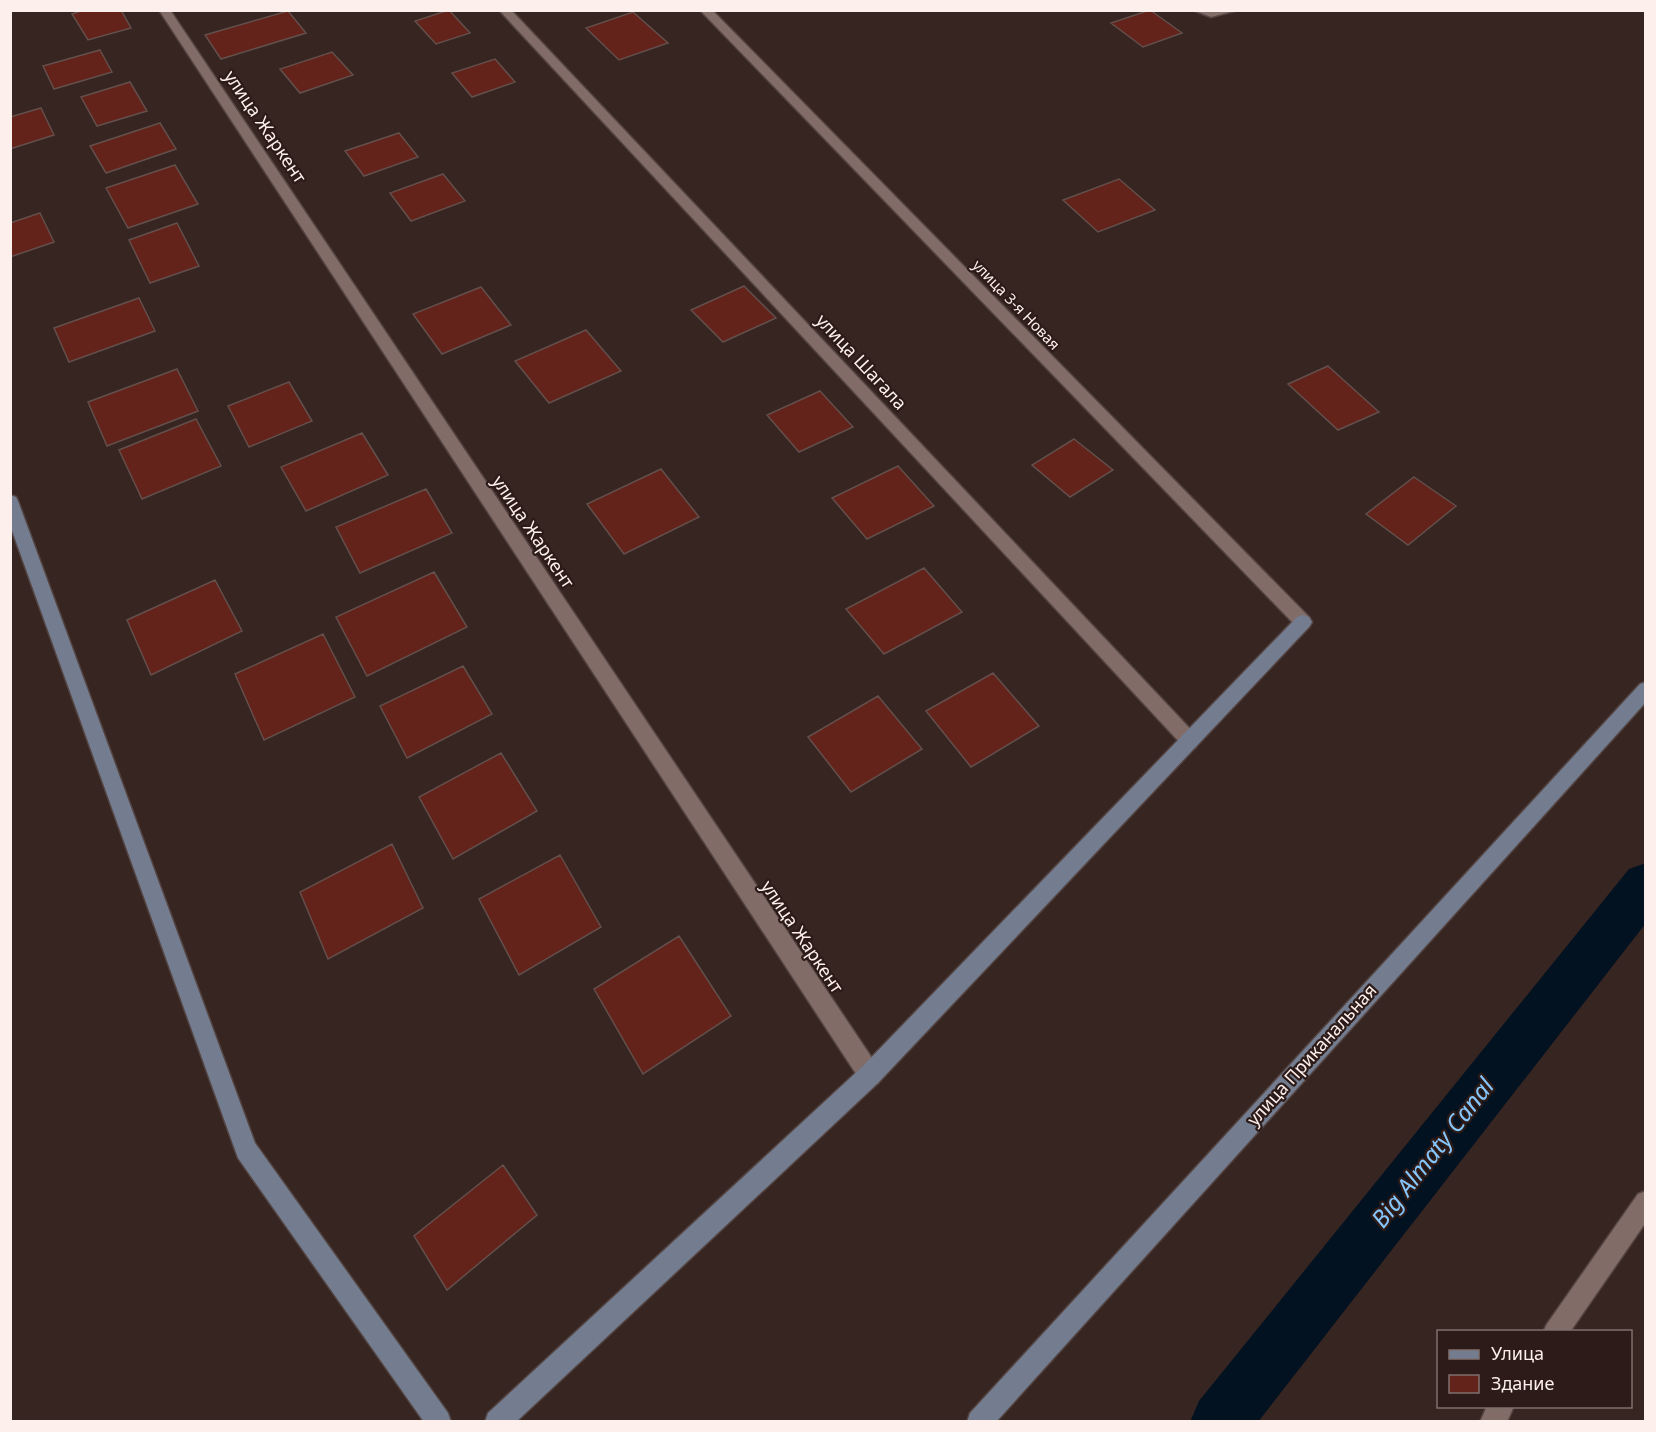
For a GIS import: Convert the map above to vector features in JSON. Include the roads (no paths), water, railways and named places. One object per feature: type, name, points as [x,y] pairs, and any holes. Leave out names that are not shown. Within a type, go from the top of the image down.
[{"type":"street","name":"улица Жаркент","points":[[164,10],[870,1075]]},
{"type":"street","name":"улица Шагала","points":[[504,10],[1190,741]]},
{"type":"street","name":"улица 3-я Новая","points":[[705,10],[1303,622],[1190,741]]},
{"type":"street","points":[[1198,10],[1211,14],[1233,10]]},
{"type":"street","points":[[10,501],[246,1150],[440,1422]]},
{"type":"street","name":"улица Приканальная","points":[[980,1422],[1646,689]]},
{"type":"street","points":[[497,1422],[870,1075],[1190,741]]},
{"type":"street","points":[[1556,1330],[1646,1202]]},
{"type":"street","points":[[1492,1422],[1501,1408]]},
{"type":"waterway","name":"Big Almaty Canal","points":[[1220,1422],[1646,885]]}]
